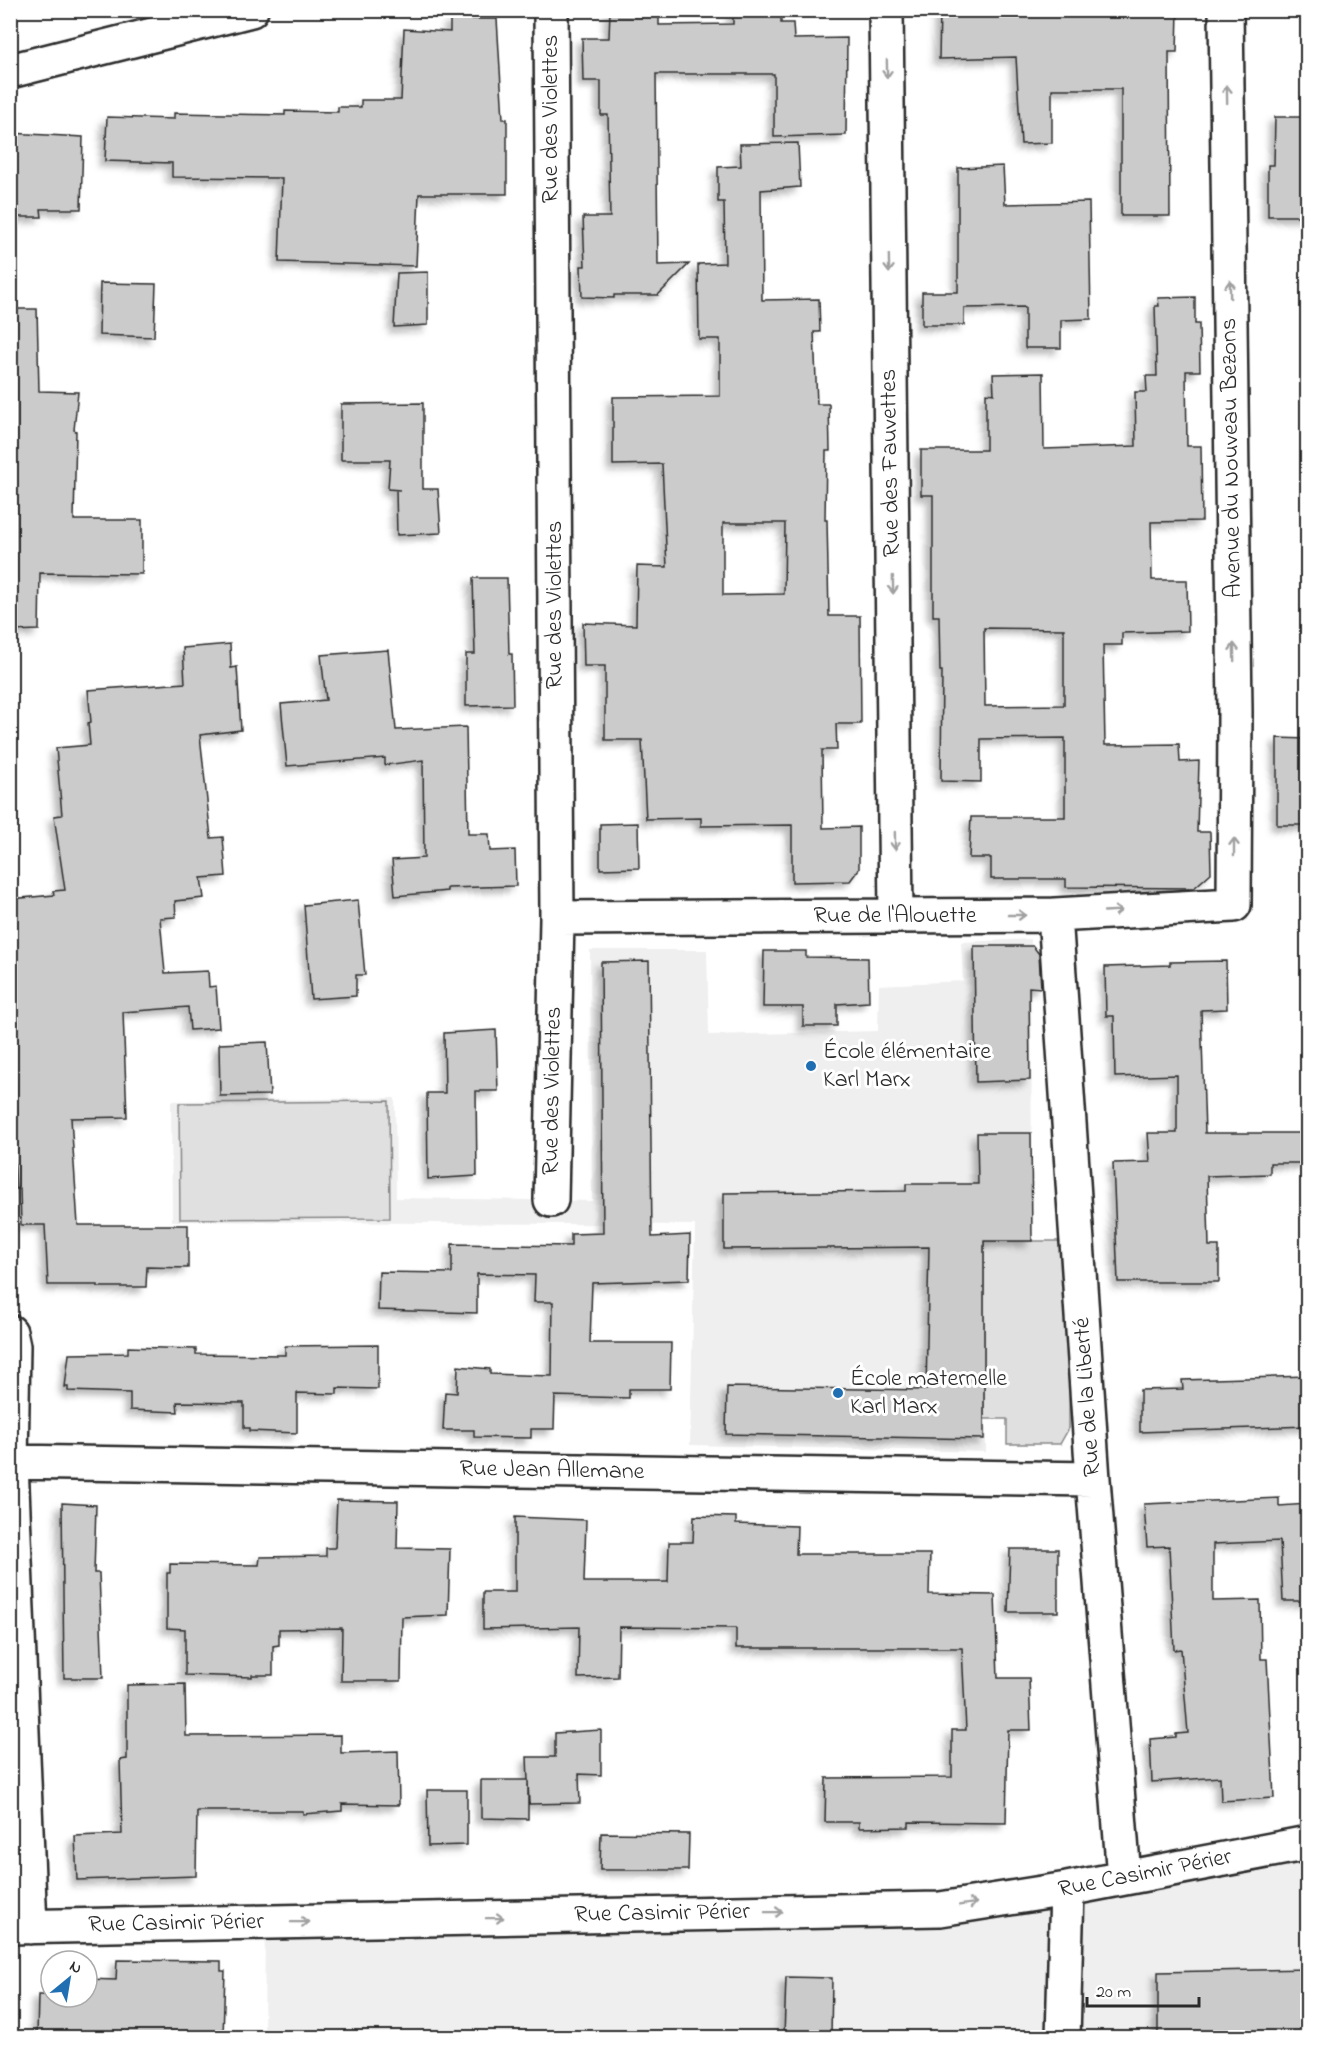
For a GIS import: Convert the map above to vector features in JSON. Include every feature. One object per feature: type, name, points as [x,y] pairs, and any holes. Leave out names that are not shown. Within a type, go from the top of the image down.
[{"type":"street","points":[[10,71],[251,10]]},
{"type":"street","name":"Rue des Violettes","points":[[550,10],[557,918],[551,1200]]},
{"type":"street","name":"Rue des Fauvettes","points":[[886,10],[896,916]]},
{"type":"street","name":"Avenue du Nouveau Bezons","points":[[1226,10],[1235,712],[1234,905]]},
{"type":"street","name":"Rue de l'Alouette","points":[[557,918],[1055,915],[1234,905]]},
{"type":"street","name":"Rue de la Liberté","points":[[1055,915],[1093,1479],[1124,1878]]},
{"type":"street","points":[[10,1332],[13,1346],[11,1462],[20,1927]]},
{"type":"street","name":"Rue Jean Allemane","points":[[11,1462],[1093,1479]]},
{"type":"street","name":"Rue Casimir Périer","points":[[20,1927],[940,1909],[1067,1889],[1308,1843]]},
{"type":"street","points":[[1063,2037],[1067,1889]]},
{"type":"shaded area","name":"École élémentaire Karl Marx","points":[[1031,939],[1032,1241],[985,1241],[986,1452],[690,1445],[695,1225],[172,1221],[171,1101],[395,1098],[396,1198],[592,1201],[590,950],[707,950],[709,1035],[878,1031],[879,985],[963,981],[961,942]]},
{"type":"shaded area","points":[[389,1101],[390,1218],[180,1219],[179,1103]]},
{"type":"shaded area","points":[[984,1241],[1070,1241],[1069,1428],[1060,1444],[1007,1444],[1007,1419],[984,1419]]},
{"type":"shaded area","points":[[1307,1846],[1307,2037],[264,2038],[265,1923],[940,1909]]},
{"type":"building","points":[[610,10],[659,10],[659,25],[733,24],[733,10],[781,10],[781,23],[793,23],[794,39],[847,38],[846,135],[774,137],[774,74],[656,74],[658,265],[689,264],[658,295],[614,295],[614,298],[582,297],[581,266],[585,266],[583,217],[610,217],[608,115],[601,115],[601,81],[583,81],[582,38],[609,38]]},
{"type":"building","points":[[940,10],[1178,10],[1177,52],[1169,52],[1170,216],[1121,216],[1121,89],[1052,89],[1052,143],[1021,144],[1016,57],[939,59]]},
{"type":"building","points":[[450,19],[497,19],[503,119],[507,119],[507,194],[419,194],[416,266],[279,262],[282,178],[172,177],[172,163],[105,161],[107,117],[174,119],[174,113],[285,115],[285,111],[338,112],[338,107],[361,107],[361,100],[401,100],[404,29],[450,32]]},
{"type":"building","points":[[1275,117],[1308,117],[1308,216],[1268,216],[1268,165],[1274,165]]},
{"type":"building","points":[[10,133],[83,137],[81,209],[41,209],[42,217],[10,217]]},
{"type":"building","points":[[798,143],[800,187],[761,190],[762,300],[819,299],[820,332],[814,332],[817,404],[829,404],[830,451],[826,451],[825,520],[827,520],[829,616],[860,616],[861,724],[836,724],[837,750],[822,750],[823,828],[859,827],[859,869],[850,881],[792,882],[792,825],[701,826],[701,818],[646,819],[642,740],[605,740],[605,666],[584,666],[583,623],[636,625],[637,566],[667,567],[662,464],[613,465],[613,397],[720,396],[720,339],[699,339],[698,264],[725,263],[724,202],[718,202],[718,167],[741,166],[740,144]],"holes":[[[723,523],[785,523],[784,594],[723,595]]]},
{"type":"building","points":[[1003,166],[1005,204],[1089,202],[1091,319],[1061,320],[1061,348],[1025,348],[1025,307],[964,308],[964,325],[922,325],[922,292],[958,292],[958,168]]},
{"type":"building","points":[[428,272],[428,325],[394,327],[397,273]]},
{"type":"building","points":[[100,283],[156,284],[154,337],[99,335]]},
{"type":"building","points":[[1195,297],[1195,324],[1199,324],[1200,371],[1186,371],[1187,446],[1201,446],[1202,521],[1151,522],[1152,580],[1187,580],[1188,631],[1122,633],[1122,645],[1103,645],[1105,745],[1179,744],[1180,762],[1199,761],[1197,832],[1210,832],[1211,873],[1194,888],[1066,887],[1066,879],[991,879],[991,858],[969,858],[971,817],[1065,817],[1065,738],[981,739],[981,782],[941,781],[942,671],[940,671],[939,616],[933,616],[933,495],[921,495],[921,450],[986,450],[986,393],[994,394],[993,374],[1043,373],[1044,449],[1136,446],[1135,392],[1147,392],[1146,376],[1157,376],[1155,306],[1159,306],[1158,298]],"holes":[[[984,628],[1064,629],[1064,705],[985,706]]]},
{"type":"building","points":[[10,309],[37,309],[39,391],[78,392],[74,430],[76,431],[74,520],[142,520],[142,574],[40,573],[39,630],[10,631]]},
{"type":"building","points":[[423,403],[423,489],[438,489],[441,533],[397,535],[396,490],[400,490],[388,489],[390,460],[341,460],[341,404]]},
{"type":"building","points":[[473,578],[507,578],[513,705],[466,706],[466,654],[475,654]]},
{"type":"building","points":[[230,644],[231,668],[237,667],[241,730],[200,735],[211,838],[223,837],[226,876],[201,878],[204,898],[175,901],[176,917],[160,918],[165,973],[208,971],[209,987],[216,986],[219,1028],[190,1030],[188,1007],[123,1012],[127,1117],[71,1118],[78,1225],[188,1225],[188,1268],[147,1267],[146,1287],[48,1285],[45,1225],[21,1225],[20,1189],[16,1189],[12,1117],[17,1117],[14,1042],[10,1043],[10,899],[54,895],[53,891],[65,890],[54,816],[62,815],[56,748],[90,745],[88,723],[91,722],[88,690],[185,683],[183,648]]},
{"type":"building","points":[[388,650],[396,730],[466,727],[468,834],[489,834],[490,851],[515,850],[516,886],[447,888],[447,891],[395,896],[392,860],[424,858],[423,760],[385,765],[385,758],[287,766],[281,704],[326,700],[321,655]]},
{"type":"building","points":[[1277,738],[1308,739],[1308,825],[1277,825]]},
{"type":"building","points":[[638,823],[639,868],[600,869],[600,824]]},
{"type":"building","points":[[358,900],[365,975],[356,975],[356,996],[311,999],[304,905]]},
{"type":"building","points":[[974,946],[1033,946],[1039,954],[1041,988],[1029,987],[1030,1080],[976,1082]]},
{"type":"building","points":[[764,951],[806,951],[806,957],[868,958],[869,1002],[837,1004],[837,1026],[803,1026],[803,1007],[763,1007]]},
{"type":"building","points":[[649,961],[652,1237],[690,1235],[689,1280],[592,1283],[590,1343],[671,1343],[670,1389],[629,1389],[629,1398],[555,1396],[554,1429],[531,1429],[531,1438],[474,1437],[474,1430],[443,1430],[445,1392],[457,1393],[458,1366],[490,1369],[490,1374],[552,1376],[553,1302],[534,1302],[535,1275],[477,1274],[477,1313],[378,1310],[379,1272],[452,1273],[452,1244],[571,1246],[571,1234],[603,1233],[601,962]]},
{"type":"building","points":[[1226,961],[1227,1009],[1201,1010],[1205,1133],[1308,1133],[1308,1163],[1270,1163],[1270,1174],[1207,1176],[1209,1246],[1219,1246],[1219,1282],[1118,1282],[1113,1163],[1150,1162],[1148,1133],[1177,1133],[1177,1075],[1115,1077],[1114,1016],[1106,1016],[1105,967]]},
{"type":"building","points":[[496,1030],[498,1091],[476,1091],[477,1176],[428,1179],[427,1093],[445,1093],[444,1033]]},
{"type":"building","points":[[267,1042],[270,1095],[220,1096],[219,1044]]},
{"type":"building","points":[[977,1133],[1031,1133],[1032,1241],[984,1241],[984,1439],[726,1434],[727,1387],[926,1390],[929,1247],[724,1249],[724,1193],[906,1191],[906,1184],[978,1184]]},
{"type":"building","points":[[378,1345],[378,1389],[337,1388],[337,1394],[297,1393],[297,1433],[250,1431],[250,1428],[244,1428],[244,1403],[177,1402],[178,1412],[130,1410],[130,1393],[68,1391],[68,1387],[65,1387],[69,1354],[128,1353],[128,1347],[196,1349],[196,1354],[285,1355],[285,1346]]},
{"type":"building","points":[[1308,1376],[1308,1426],[1140,1432],[1140,1390],[1183,1389],[1182,1380]]},
{"type":"building","points":[[1279,1498],[1279,1506],[1308,1504],[1308,1601],[1283,1601],[1280,1541],[1213,1544],[1213,1601],[1260,1600],[1261,1659],[1267,1659],[1274,1798],[1221,1801],[1220,1777],[1152,1782],[1150,1739],[1176,1737],[1176,1734],[1188,1733],[1181,1649],[1174,1650],[1169,1546],[1147,1547],[1144,1504]]},
{"type":"building","points":[[337,1500],[398,1501],[397,1548],[450,1549],[448,1615],[402,1617],[401,1681],[341,1681],[342,1628],[279,1629],[279,1645],[273,1646],[273,1675],[252,1675],[252,1677],[185,1675],[185,1629],[167,1628],[167,1573],[170,1573],[170,1564],[259,1565],[260,1557],[326,1556],[326,1548],[335,1548]]},
{"type":"building","points":[[62,1503],[96,1505],[94,1573],[99,1573],[103,1678],[64,1678]]},
{"type":"building","points":[[694,1516],[736,1517],[736,1524],[797,1526],[796,1554],[930,1554],[929,1594],[995,1595],[998,1678],[1029,1678],[1031,1730],[1008,1730],[1006,1823],[909,1822],[909,1827],[859,1828],[859,1822],[825,1822],[826,1778],[952,1777],[952,1730],[966,1730],[962,1648],[736,1648],[736,1628],[619,1627],[618,1677],[578,1678],[579,1627],[483,1629],[483,1592],[515,1592],[515,1517],[586,1520],[584,1582],[668,1582],[669,1542],[693,1542]]},
{"type":"building","points":[[1010,1549],[1058,1549],[1058,1612],[1008,1612]]},
{"type":"building","points":[[185,1684],[186,1736],[341,1735],[341,1753],[398,1751],[399,1805],[342,1804],[342,1811],[303,1814],[303,1811],[197,1811],[196,1876],[77,1880],[75,1836],[122,1834],[120,1760],[127,1759],[127,1685]]},
{"type":"building","points":[[601,1730],[601,1775],[579,1774],[580,1803],[529,1804],[527,1757],[555,1757],[555,1733]]},
{"type":"building","points":[[481,1780],[528,1780],[528,1819],[481,1818]]},
{"type":"building","points":[[427,1790],[467,1790],[467,1845],[428,1846]]},
{"type":"building","points":[[601,1833],[689,1834],[688,1870],[600,1870]]},
{"type":"building","points":[[117,1960],[221,1961],[221,1971],[225,1971],[223,2037],[37,2037],[38,1995],[39,2009],[99,2009],[99,1979],[116,1980]]},
{"type":"building","points":[[1308,1969],[1308,2037],[1158,2037],[1158,1972]]},
{"type":"building","points":[[786,1977],[832,1978],[831,2037],[784,2037]]},
{"type":"place","name":"École élémentaire Karl Marx","points":[[811,1066]]},
{"type":"place","name":"École maternelle Karl Marx","points":[[838,1393]]}]
